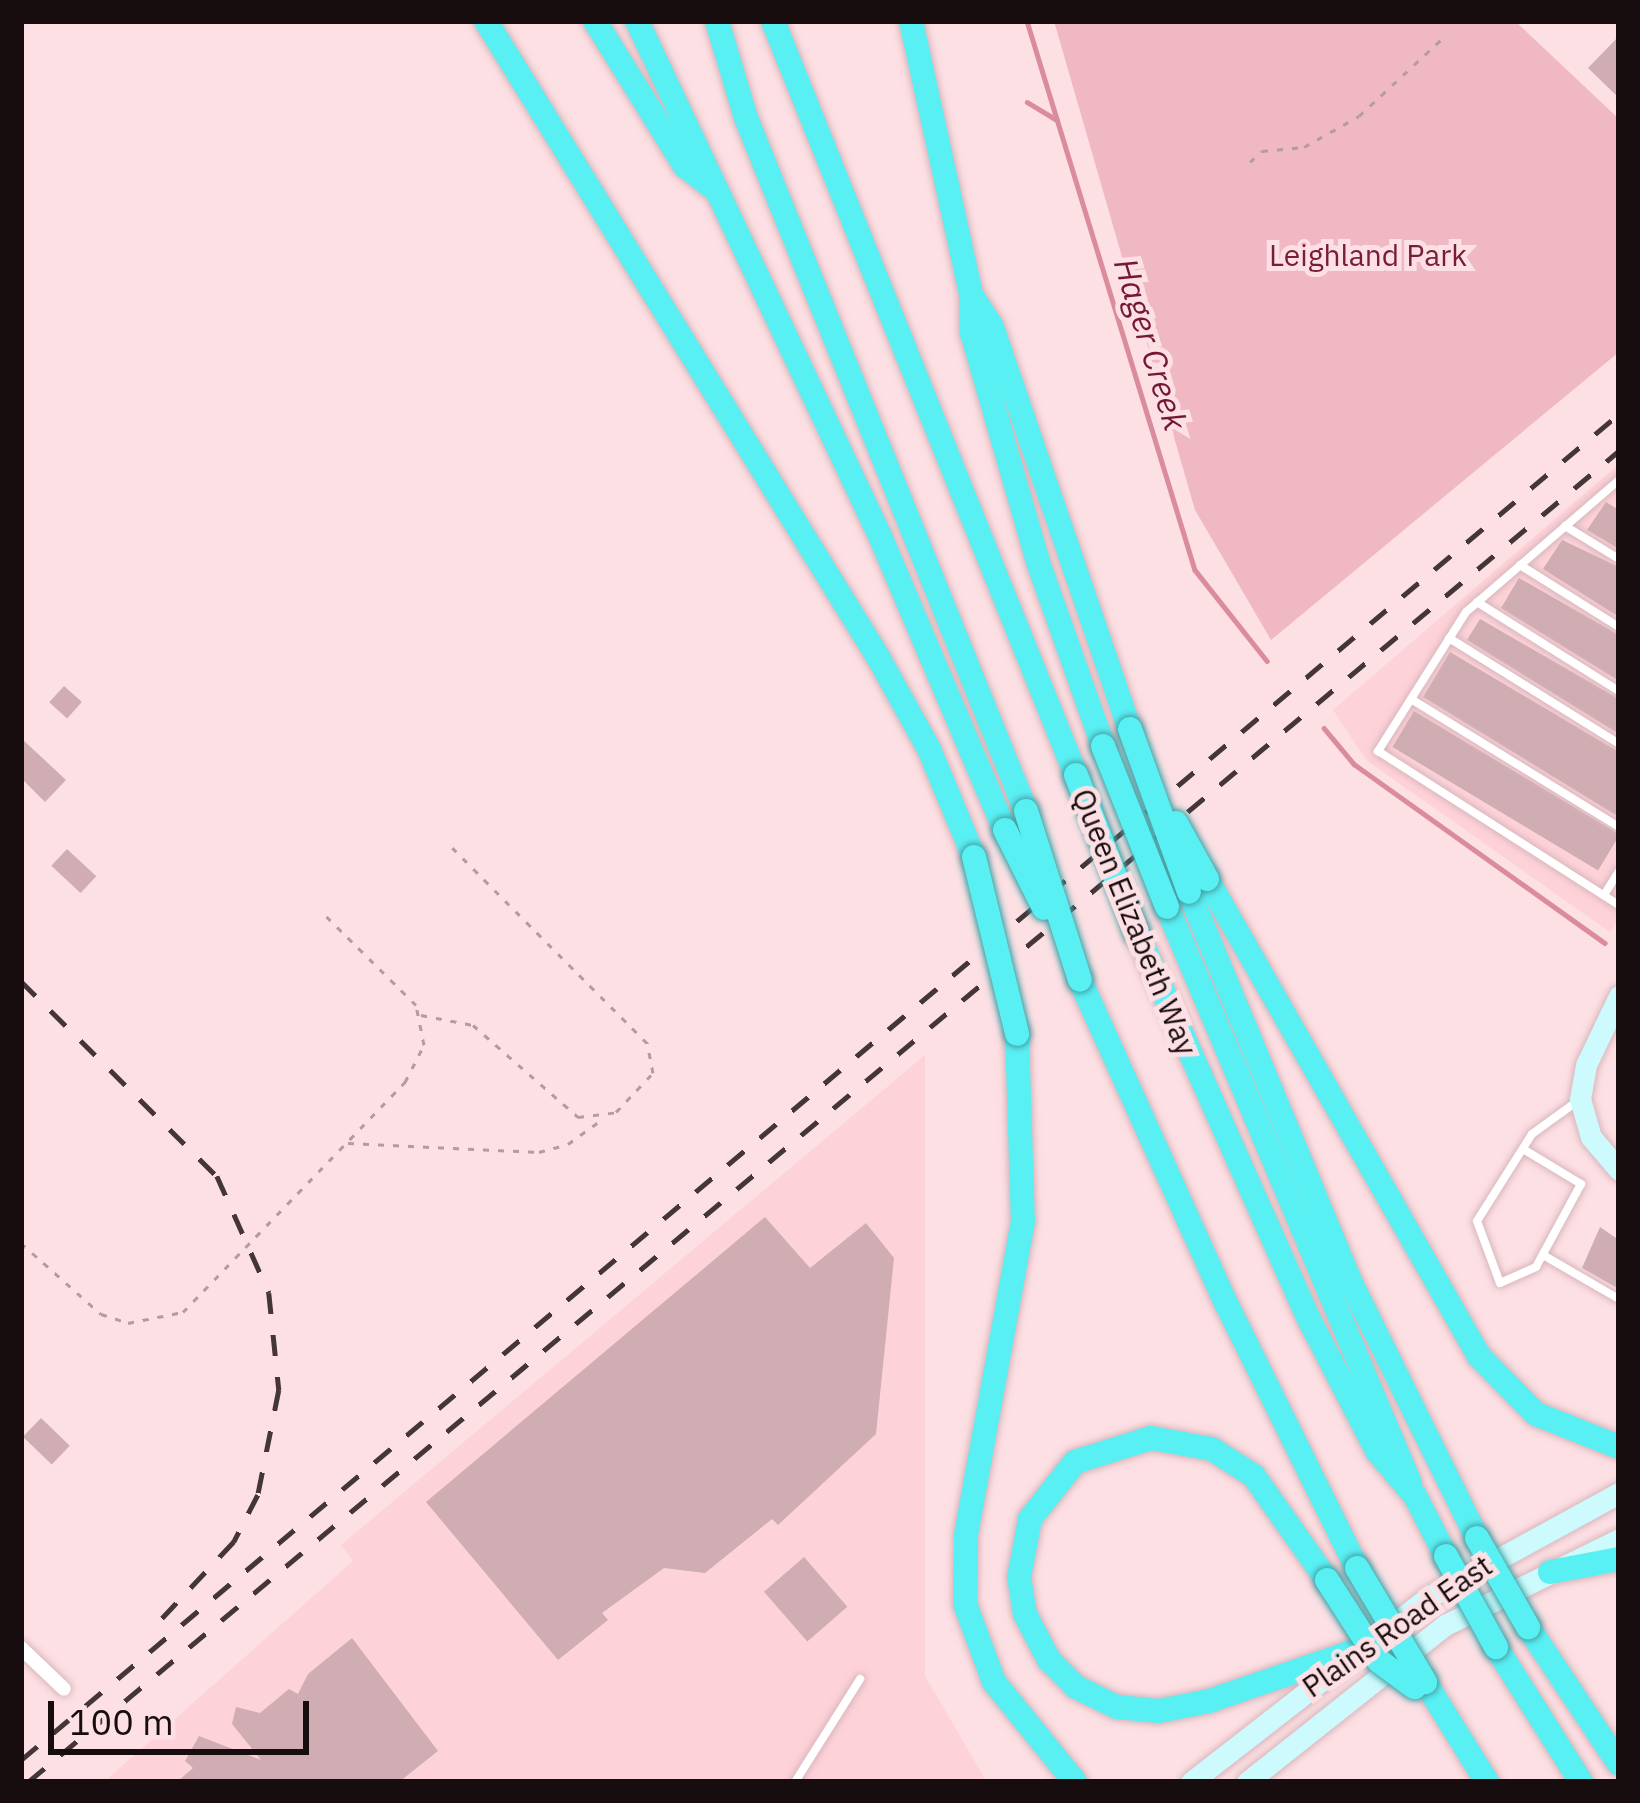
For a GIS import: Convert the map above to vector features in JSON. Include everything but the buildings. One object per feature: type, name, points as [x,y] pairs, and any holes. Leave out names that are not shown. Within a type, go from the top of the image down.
[{"type":"highway","points":[[486,21],[878,657],[929,749],[974,856],[1017,1034],[1023,1222],[966,1535],[964,1604],[994,1682],[1075,1782]]},
{"type":"highway","points":[[595,21],[685,166],[715,190]]},
{"type":"highway","points":[[637,21],[880,536],[1005,830],[1080,980]]},
{"type":"highway","name":"Queen Elizabeth Way","points":[[717,21],[746,118],[1026,812],[1080,980],[1226,1303],[1357,1568],[1425,1691],[1486,1782]]},
{"type":"highway","name":"Queen Elizabeth Way","points":[[773,21],[1137,933],[1310,1321],[1377,1451],[1415,1496],[1496,1647],[1581,1782]]},
{"type":"highway","points":[[911,21],[971,294],[972,333],[1021,507],[1103,746],[1188,893],[1480,1356],[1536,1414],[1619,1447]]},
{"type":"highway","points":[[971,294],[992,327],[1188,893],[1415,1496]]},
{"type":"highway","points":[[1188,893],[1362,1306],[1477,1538],[1528,1627],[1619,1764]]},
{"type":"highway","points":[[1355,1651],[1209,1701],[1159,1711],[1117,1707],[1076,1687],[1040,1646],[1020,1597],[1021,1552],[1030,1520],[1075,1462],[1109,1445],[1183,1439],[1254,1476],[1379,1661],[1425,1691]]},
{"type":"highway","points":[[1550,1572],[1619,1559]]},
{"type":"main road","points":[[1619,996],[1586,1065],[1580,1100],[1591,1137],[1619,1170]]},
{"type":"main road","name":"Plains Road East","points":[[1191,1782],[1427,1598],[1619,1493]]},
{"type":"main road","name":"Plains Road East","points":[[1247,1782],[1445,1625],[1619,1539]]},
{"type":"street","points":[[21,1648],[64,1689]]},
{"type":"lane","points":[[1617,484],[1477,602],[1378,751],[1619,905]]},
{"type":"lane","points":[[1565,526],[1619,560]]},
{"type":"lane","points":[[1520,565],[1619,627]]},
{"type":"lane","points":[[1477,602],[1619,691]]},
{"type":"lane","points":[[1449,638],[1619,744]]},
{"type":"lane","points":[[1411,699],[1619,827]]},
{"type":"lane","points":[[1604,895],[1619,871]]},
{"type":"lane","points":[[1522,1150],[1581,1184],[1543,1255],[1527,1274],[1499,1283],[1478,1221],[1522,1150],[1543,1121],[1580,1100]]},
{"type":"lane","points":[[1543,1255],[1619,1299]]},
{"type":"lane","points":[[795,1782],[860,1679]]},
{"type":"path","points":[[1250,162],[1262,152],[1304,147],[1358,116],[1443,38]]},
{"type":"path","points":[[347,1143],[538,1152],[568,1144],[649,1082],[654,1062],[646,1043],[450,845]]},
{"type":"path","points":[[323,913],[419,1015],[473,1025],[567,1111],[604,1118]]},
{"type":"path","points":[[21,1243],[100,1314],[156,1322],[205,1294],[417,1065],[419,1015]]},
{"type":"shaded area","points":[[1619,464],[1619,917],[1610,932],[1366,760],[1333,710]]},
{"type":"shaded area","points":[[925,1055],[925,1676],[987,1782],[104,1782],[353,1561],[341,1545]]},
{"type":"green space","name":"Leighland Park","points":[[1054,21],[1515,21],[1619,119],[1619,352],[1271,640],[1195,510]]},
{"type":"waterway","name":"Hager Creek","points":[[1027,21],[1195,570],[1267,661]]},
{"type":"waterway","points":[[1027,102],[1057,120]]},
{"type":"waterway","name":"Hager Creek","points":[[1324,728],[1354,764],[1605,943]]},
{"type":"railway","points":[[21,1760],[1619,414]]},
{"type":"railway","points":[[28,1782],[1619,451]]},
{"type":"railway","points":[[21,981],[217,1176],[269,1293],[279,1390],[258,1495],[234,1542],[156,1625]]}]
